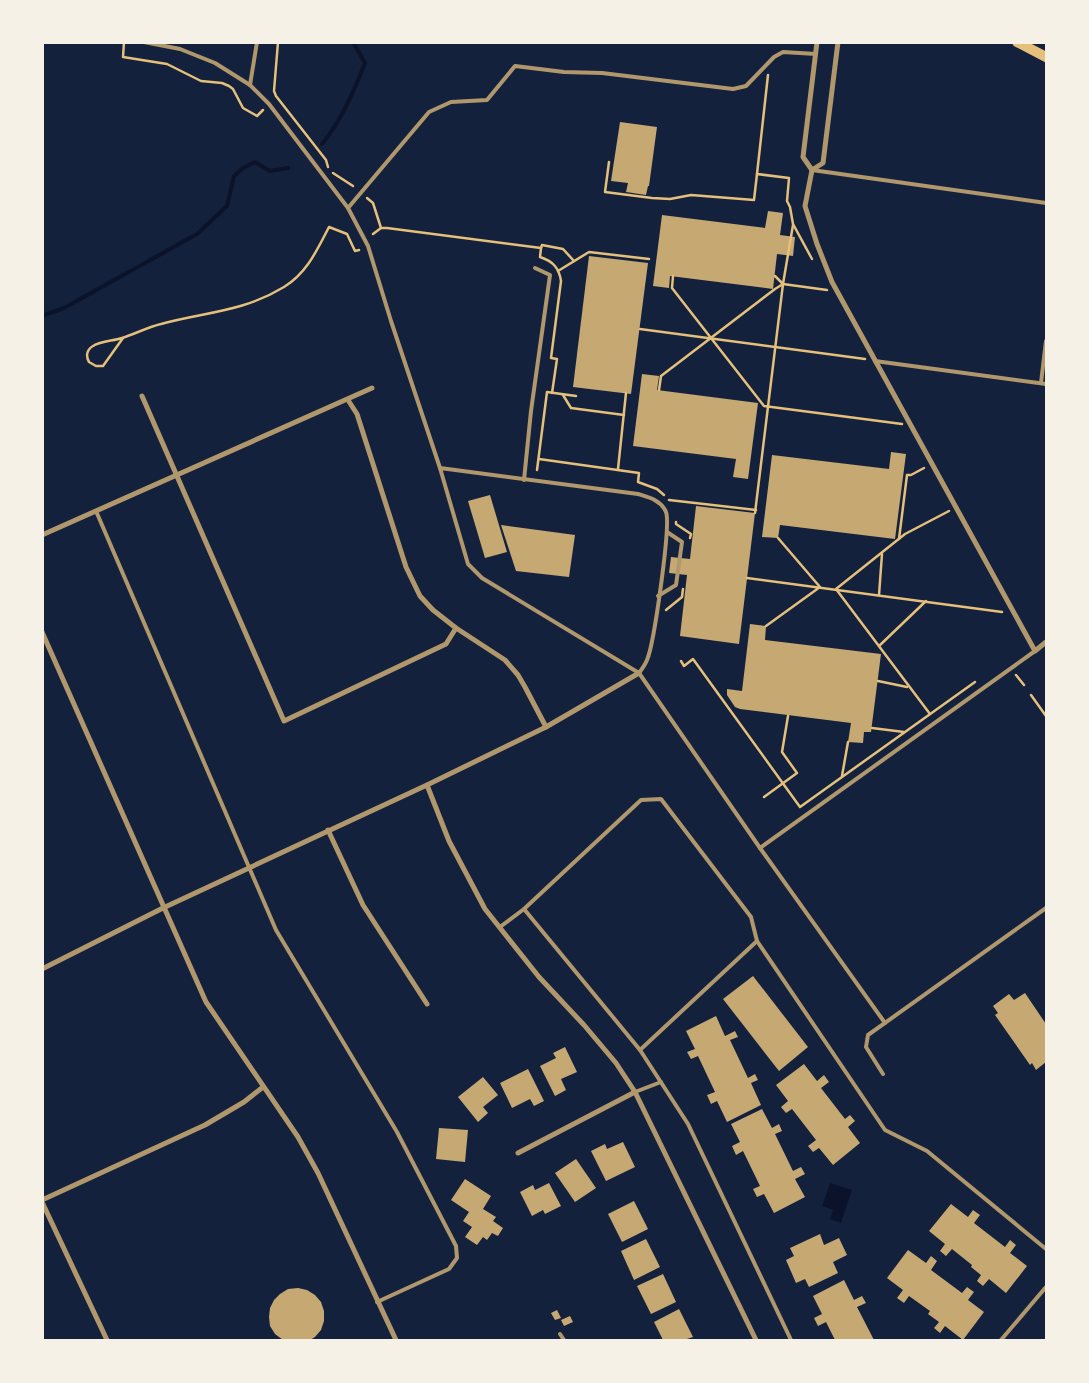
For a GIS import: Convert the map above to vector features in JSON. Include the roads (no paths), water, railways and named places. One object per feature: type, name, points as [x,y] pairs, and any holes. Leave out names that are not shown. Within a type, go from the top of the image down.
[{"type":"main road","points":[[1017,42],[1046,57]]},
{"type":"street","points":[[818,42],[803,157],[812,170],[805,206],[817,244],[832,282],[1034,651],[1046,642]]},
{"type":"street","points":[[812,170],[823,163],[838,42]]},
{"type":"street","points":[[42,535],[372,388]]},
{"type":"street","points":[[142,396],[284,721],[446,644],[456,628]]},
{"type":"street","points":[[348,400],[356,414],[406,567],[420,596],[433,610],[456,628],[505,660],[525,687],[546,727]]},
{"type":"street","points":[[42,632],[206,1002],[298,1137],[318,1173],[396,1340]]},
{"type":"street","points":[[42,969],[163,908],[427,785],[546,727],[639,673]]},
{"type":"street","points":[[427,785],[449,840],[485,909],[539,977],[584,1025],[616,1064],[635,1092],[756,1340]]},
{"type":"street","points":[[328,830],[363,905],[427,1004]]},
{"type":"street","points":[[107,1340],[42,1201],[205,1125],[244,1102],[263,1087]]},
{"type":"street","points":[[518,1153],[635,1092]]},
{"type":"lane","points":[[144,42],[180,48],[215,63],[250,85],[269,104],[348,208],[368,246],[440,468],[468,564],[482,578],[639,673],[760,848],[885,1023]]},
{"type":"lane","points":[[250,85],[257,42]]},
{"type":"lane","points":[[348,208],[429,112],[452,102],[487,100],[515,66],[564,72],[602,73],[733,89],[746,86],[774,57],[783,52],[816,54]]},
{"type":"lane","points":[[812,170],[1046,203]]},
{"type":"lane","points":[[524,480],[531,411],[550,274],[535,268]]},
{"type":"lane","points":[[1041,383],[1046,342]]},
{"type":"lane","points":[[875,361],[1046,384]]},
{"type":"lane","points":[[440,468],[638,494],[654,499],[666,512],[666,532],[653,639],[647,662],[639,673]]},
{"type":"lane","points":[[96,511],[276,930],[397,1132],[456,1246],[458,1258],[449,1269],[377,1302]]},
{"type":"lane","points":[[658,596],[676,585],[682,542],[666,532]]},
{"type":"lane","points":[[760,848],[1034,651]]},
{"type":"lane","points":[[500,927],[524,910],[641,800],[661,799],[751,917],[757,941],[885,1130],[928,1151],[1046,1249]]},
{"type":"lane","points":[[883,1074],[866,1047],[868,1035],[1046,908]]},
{"type":"lane","points":[[524,910],[640,1050],[688,1124],[792,1340]]},
{"type":"lane","points":[[640,1050],[757,941]]},
{"type":"lane","points":[[635,1092],[661,1082]]},
{"type":"lane","points":[[1001,1340],[1046,1287]]},
{"type":"lane","points":[[560,1334],[564,1340]]},
{"type":"water","points":[[830,1183],[852,1190],[841,1223],[830,1219],[833,1210],[822,1206]]},
{"type":"waterway","points":[[322,144],[341,116],[365,63],[353,42]]},
{"type":"waterway","points":[[42,316],[64,308],[197,234],[227,206],[234,176],[243,168],[255,162],[270,171],[288,168]]}]
